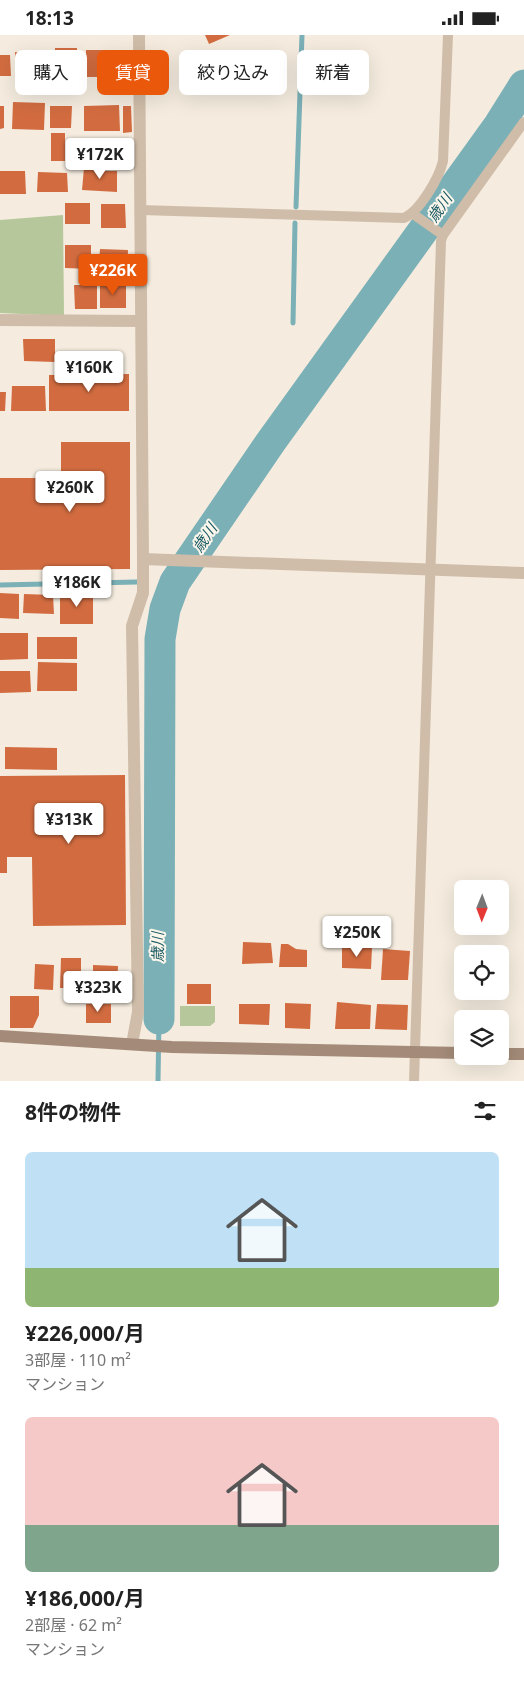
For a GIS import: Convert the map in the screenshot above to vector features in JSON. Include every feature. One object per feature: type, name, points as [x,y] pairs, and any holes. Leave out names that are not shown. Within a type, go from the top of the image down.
[{"type":"street","points":[[132,1044],[138,1012],[132,626],[143,593],[139,35]]},
{"type":"street","points":[[0,320],[140,321]]},
{"type":"street","points":[[143,559],[524,573]]},
{"type":"street","points":[[0,1036],[172,1047],[454,1053]]},
{"type":"street","points":[[509,1054],[524,1054]]},
{"type":"lane","points":[[416,216],[440,173],[443,161],[448,35]]},
{"type":"lane","points":[[438,232],[524,122]]},
{"type":"lane","points":[[140,210],[404,218],[416,216],[438,232],[441,241],[414,1081]]},
{"type":"green space","points":[[63,215],[64,316],[0,313],[0,220]]},
{"type":"green space","points":[[180,1006],[215,1006],[215,1022],[210,1026],[180,1026]]},
{"type":"building","points":[[205,35],[230,35],[209,44]]},
{"type":"building","points":[[55,48],[77,48],[77,50],[55,50]]},
{"type":"building","points":[[87,50],[97,50],[97,77],[87,77]]},
{"type":"building","points":[[0,55],[10,55],[11,76],[0,76]]},
{"type":"building","points":[[13,102],[45,103],[44,130],[12,129]]},
{"type":"building","points":[[119,105],[120,131],[84,131],[84,106]]},
{"type":"building","points":[[0,106],[4,106],[4,128],[0,129]]},
{"type":"building","points":[[50,106],[72,106],[71,128],[50,128]]},
{"type":"building","points":[[123,106],[131,106],[132,132],[123,133]]},
{"type":"building","points":[[51,133],[65,133],[65,161],[51,161]]},
{"type":"building","points":[[101,167],[101,171],[117,171],[117,192],[82,190],[84,168]]},
{"type":"building","points":[[0,171],[25,171],[26,194],[0,194]]},
{"type":"building","points":[[38,172],[67,173],[68,192],[37,192]]},
{"type":"building","points":[[65,203],[90,203],[90,224],[65,224]]},
{"type":"building","points":[[101,204],[125,204],[126,228],[101,228]]},
{"type":"building","points":[[65,245],[91,245],[91,269],[65,268]]},
{"type":"building","points":[[100,249],[128,250],[127,275],[98,275]]},
{"type":"building","points":[[100,284],[126,284],[126,308],[100,308]]},
{"type":"building","points":[[74,285],[97,285],[97,309],[75,309]]},
{"type":"building","points":[[23,339],[55,339],[55,362],[24,361]]},
{"type":"building","points":[[129,374],[129,411],[49,411],[49,375]]},
{"type":"building","points":[[12,386],[45,386],[46,411],[11,411]]},
{"type":"building","points":[[0,392],[6,392],[5,411],[0,411]]},
{"type":"building","points":[[61,442],[130,442],[130,569],[0,570],[0,478],[61,478]]},
{"type":"building","points":[[60,592],[93,592],[93,624],[60,624]]},
{"type":"building","points":[[0,593],[19,594],[19,619],[0,618]]},
{"type":"building","points":[[24,594],[53,595],[54,614],[23,613]]},
{"type":"building","points":[[0,633],[28,633],[28,659],[0,660]]},
{"type":"building","points":[[37,637],[77,637],[77,659],[37,659]]},
{"type":"building","points":[[38,662],[77,663],[77,691],[37,691]]},
{"type":"building","points":[[0,671],[30,671],[31,692],[0,693]]},
{"type":"building","points":[[5,747],[57,748],[57,770],[5,769]]},
{"type":"building","points":[[125,775],[126,925],[33,926],[32,857],[7,857],[7,873],[0,873],[0,776]]},
{"type":"building","points":[[243,942],[271,943],[273,963],[242,964]]},
{"type":"building","points":[[281,944],[288,944],[296,949],[307,950],[307,967],[279,967]]},
{"type":"building","points":[[342,947],[372,948],[371,969],[342,968]]},
{"type":"building","points":[[383,949],[410,951],[408,980],[381,980]]},
{"type":"building","points":[[61,958],[81,958],[81,988],[60,988]]},
{"type":"building","points":[[35,964],[54,965],[53,990],[34,989]]},
{"type":"building","points":[[93,965],[118,966],[117,989],[93,987]]},
{"type":"building","points":[[187,984],[211,984],[211,1004],[187,1004]]},
{"type":"building","points":[[10,996],[39,996],[39,1015],[33,1028],[10,1028]]},
{"type":"building","points":[[337,1002],[371,1005],[370,1029],[335,1029]]},
{"type":"building","points":[[285,1003],[311,1004],[310,1029],[285,1028]]},
{"type":"building","points":[[86,1004],[111,1004],[111,1023],[86,1023]]},
{"type":"building","points":[[239,1004],[270,1004],[269,1025],[239,1024]]},
{"type":"building","points":[[377,1004],[408,1005],[407,1030],[375,1029]]},
{"type":"waterway","points":[[296,207],[302,35]]},
{"type":"waterway","name":"歳川","points":[[159,1019],[160,639],[165,609],[175,582],[270,443],[499,125],[524,85]]},
{"type":"waterway","points":[[293,323],[295,223]]},
{"type":"waterway","points":[[0,585],[137,582]]},
{"type":"waterway","name":"歳川","points":[[158,1081],[159,1019]]}]
